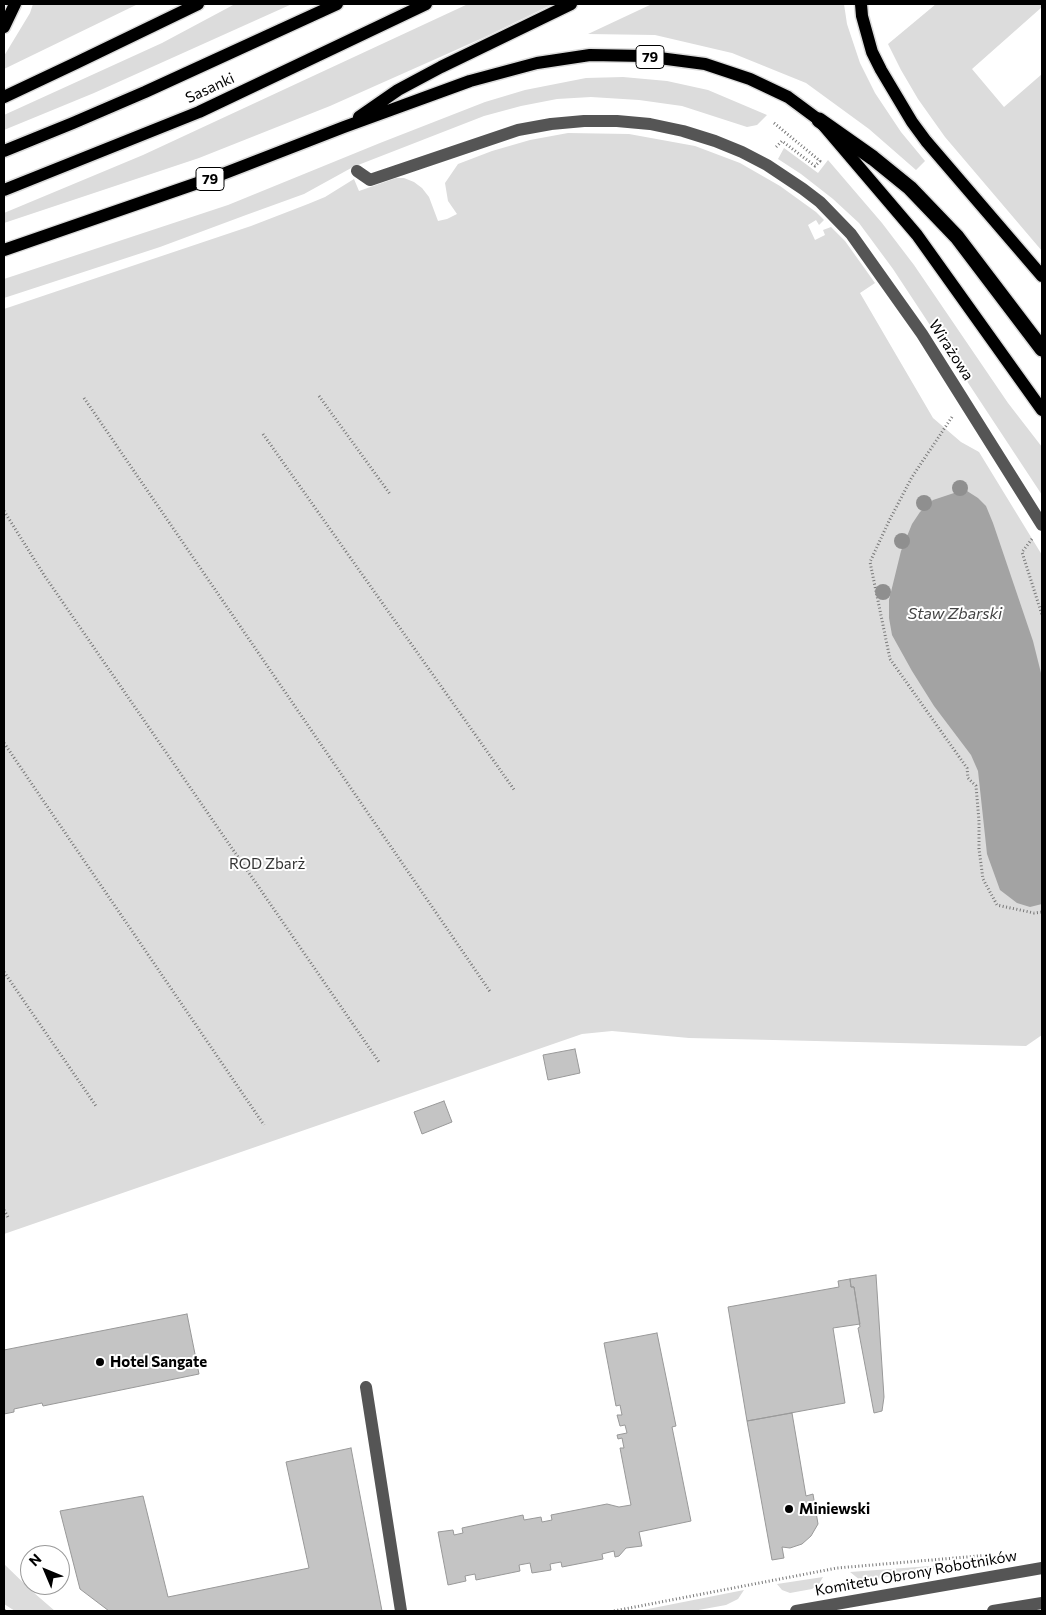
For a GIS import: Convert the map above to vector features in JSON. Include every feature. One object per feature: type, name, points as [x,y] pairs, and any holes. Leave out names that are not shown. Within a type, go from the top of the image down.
[{"type":"highway","name":"79","points":[[819,120],[873,158],[910,188],[958,237],[1042,349]]},
{"type":"main road","points":[[4,27],[15,4]]},
{"type":"main road","points":[[4,96],[76,64],[198,4]]},
{"type":"main road","name":"Sasanki","points":[[4,151],[136,96],[338,4]]},
{"type":"main road","name":"Sasanki","points":[[4,190],[199,112],[426,4]]},
{"type":"main road","points":[[344,127],[398,90],[495,40],[571,4]]},
{"type":"main road","points":[[861,4],[864,26],[872,52],[912,122],[926,141],[1042,276]]},
{"type":"main road","name":"79","points":[[4,250],[215,178],[344,127],[470,81],[537,63],[590,55],[644,56],[705,64],[750,78],[788,98],[819,120]]},
{"type":"main road","points":[[819,120],[917,235],[1042,410]]},
{"type":"street","name":"Wirażowa","points":[[357,171],[370,180],[518,130],[584,121],[650,124],[683,131],[715,141],[767,165],[792,180],[820,202],[851,234],[922,334],[964,399],[1040,528]]},
{"type":"street","points":[[366,1387],[400,1611]]},
{"type":"street","name":"Komitetu Obrony Robotników","points":[[796,1611],[1042,1568]]},
{"type":"street","points":[[998,1611],[1042,1603]]},
{"type":"path","points":[[773,150],[782,141],[815,166],[820,161],[774,123]]},
{"type":"path","points":[[319,396],[390,494]]},
{"type":"path","points":[[84,398],[491,993]]},
{"type":"path","points":[[964,399],[912,477],[870,562],[890,659],[966,768],[968,778],[976,786],[979,849],[983,879],[997,905],[1034,913],[1042,912]]},
{"type":"path","points":[[263,434],[515,792]]},
{"type":"path","points":[[4,511],[44,575],[379,1062]]},
{"type":"path","points":[[1040,528],[1022,552],[1042,614]]},
{"type":"path","points":[[4,743],[264,1125]]},
{"type":"path","points":[[4,972],[96,1106]]},
{"type":"path","points":[[4,1210],[10,1219]]},
{"type":"path","points":[[614,1611],[837,1568],[992,1555]]},
{"type":"green space","points":[[33,4],[138,4],[4,69],[4,56],[30,13]]},
{"type":"green space","points":[[235,4],[292,4],[94,93],[4,130],[4,115],[162,43]]},
{"type":"green space","points":[[468,4],[553,4],[485,37],[330,106],[199,158],[4,223],[4,213],[143,155]]},
{"type":"green space","points":[[652,4],[844,4],[847,24],[860,63],[875,93],[901,132],[925,161],[916,170],[869,129],[806,83],[732,53],[655,35],[588,34]]},
{"type":"green space","points":[[936,4],[1042,4],[1042,7],[972,69],[1004,107],[1042,74],[1042,251],[945,137],[918,99],[888,44]]},
{"type":"green space","points":[[623,77],[667,81],[708,90],[767,115],[757,125],[747,127],[682,106],[639,100],[591,97],[557,99],[521,106],[484,116],[353,167],[304,194],[160,247],[4,298],[4,279],[228,205],[485,102],[525,90],[586,78]]},
{"type":"green space","name":"ROD Zbarż","points":[[568,133],[629,134],[695,146],[740,163],[780,186],[816,212],[824,220],[819,225],[816,220],[808,225],[815,240],[825,235],[823,230],[831,227],[845,241],[875,283],[860,293],[933,418],[961,442],[979,452],[1042,555],[1042,1035],[1026,1046],[689,1038],[612,1031],[582,1034],[4,1234],[4,309],[251,226],[325,197],[354,179],[359,191],[396,178],[404,178],[414,182],[429,197],[438,221],[447,219],[457,214],[448,201],[445,183],[458,164],[492,151],[530,140]]},
{"type":"green space","points":[[784,148],[818,173],[828,160],[882,223],[914,265],[1008,403],[1042,447],[1042,495],[893,269],[859,223],[833,199],[778,159]]},
{"type":"green space","points":[[971,1563],[863,1581],[850,1572]]},
{"type":"green space","points":[[4,1564],[20,1579],[20,1595],[36,1595],[55,1611],[15,1611],[4,1604]]},
{"type":"green space","points":[[823,1577],[819,1584],[812,1589],[790,1593],[782,1590],[777,1584]]},
{"type":"green space","points":[[744,1590],[738,1599],[726,1605],[693,1611],[638,1611]]},
{"type":"water","name":"Staw Zbarski","points":[[967,491],[986,506],[993,523],[1033,641],[1042,677],[1042,904],[1030,907],[1017,903],[1000,890],[987,854],[978,771],[971,755],[934,706],[912,671],[892,635],[889,618],[889,600],[901,551],[912,524],[920,512],[933,500],[957,492]]},
{"type":"building","points":[[575,1049],[580,1073],[548,1080],[543,1055]]},
{"type":"building","points":[[444,1101],[452,1122],[422,1134],[414,1112]]},
{"type":"building","points":[[876,1275],[884,1397],[882,1411],[874,1413],[858,1328],[860,1327],[854,1287],[851,1287],[850,1279]]},
{"type":"building","points":[[850,1279],[851,1287],[854,1287],[860,1324],[833,1328],[845,1403],[747,1421],[728,1307],[839,1287],[838,1281]]},
{"type":"building","name":"Hotel Sangate","points":[[187,1314],[199,1374],[43,1406],[42,1403],[14,1409],[14,1412],[4,1414],[4,1350]]},
{"type":"building","points":[[657,1333],[676,1426],[672,1427],[691,1521],[639,1532],[642,1546],[626,1548],[619,1556],[615,1557],[614,1551],[602,1554],[603,1559],[562,1567],[561,1562],[550,1564],[551,1570],[532,1573],[530,1563],[519,1565],[520,1571],[476,1580],[475,1574],[465,1576],[466,1581],[448,1585],[438,1532],[453,1530],[454,1535],[463,1533],[462,1528],[523,1515],[524,1520],[541,1517],[542,1522],[552,1520],[551,1515],[607,1504],[619,1507],[631,1505],[620,1448],[624,1448],[622,1438],[618,1439],[617,1435],[627,1433],[625,1425],[620,1426],[617,1415],[622,1415],[620,1405],[616,1406],[604,1343]]},
{"type":"building","points":[[792,1413],[806,1496],[813,1494],[818,1524],[811,1536],[802,1544],[790,1548],[782,1547],[784,1558],[772,1560],[747,1421]]},
{"type":"building","points":[[351,1448],[382,1611],[109,1611],[80,1589],[60,1511],[143,1496],[168,1597],[309,1568],[286,1462]]},
{"type":"place","name":"Hotel Sangate","points":[[100,1362]]},
{"type":"place","name":"Miniewski","points":[[789,1509]]}]
